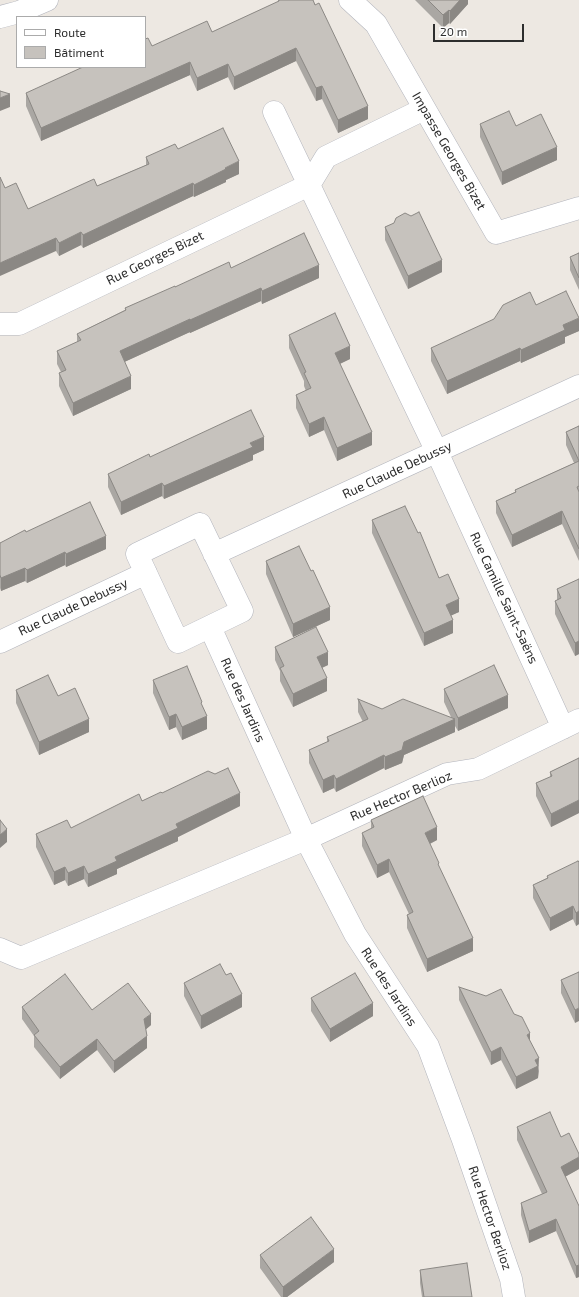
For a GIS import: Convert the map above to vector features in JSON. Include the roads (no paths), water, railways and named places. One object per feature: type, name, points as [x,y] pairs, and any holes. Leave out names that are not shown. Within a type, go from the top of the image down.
[{"type":"street","points":[[0,17],[19,12],[47,0]]},
{"type":"street","name":"Impasse Georges Bizet","points":[[350,0],[376,24],[496,233],[579,208]]},
{"type":"street","points":[[309,185],[326,157],[424,109]]},
{"type":"street","points":[[274,112],[437,452]]},
{"type":"street","name":"Rue Georges Bizet","points":[[0,324],[19,324],[309,185]]},
{"type":"street","name":"Rue Claude Debussy","points":[[214,554],[579,386]]},
{"type":"street","name":"Rue Camille Saint-Saëns","points":[[437,452],[571,724]]},
{"type":"street","points":[[200,524],[214,554],[242,611],[178,642],[137,554],[200,524]]},
{"type":"street","name":"Rue Claude Debussy","points":[[0,642],[146,573]]},
{"type":"street","name":"Rue des Jardins","points":[[210,627],[306,839],[354,934],[428,1046],[463,1140]]},
{"type":"street","name":"Rue Hector Berlioz","points":[[306,839],[446,774],[478,769],[571,724]]},
{"type":"street","points":[[0,949],[21,958],[306,839]]},
{"type":"street","name":"Rue Hector Berlioz","points":[[463,1140],[511,1279],[514,1297]]}]
